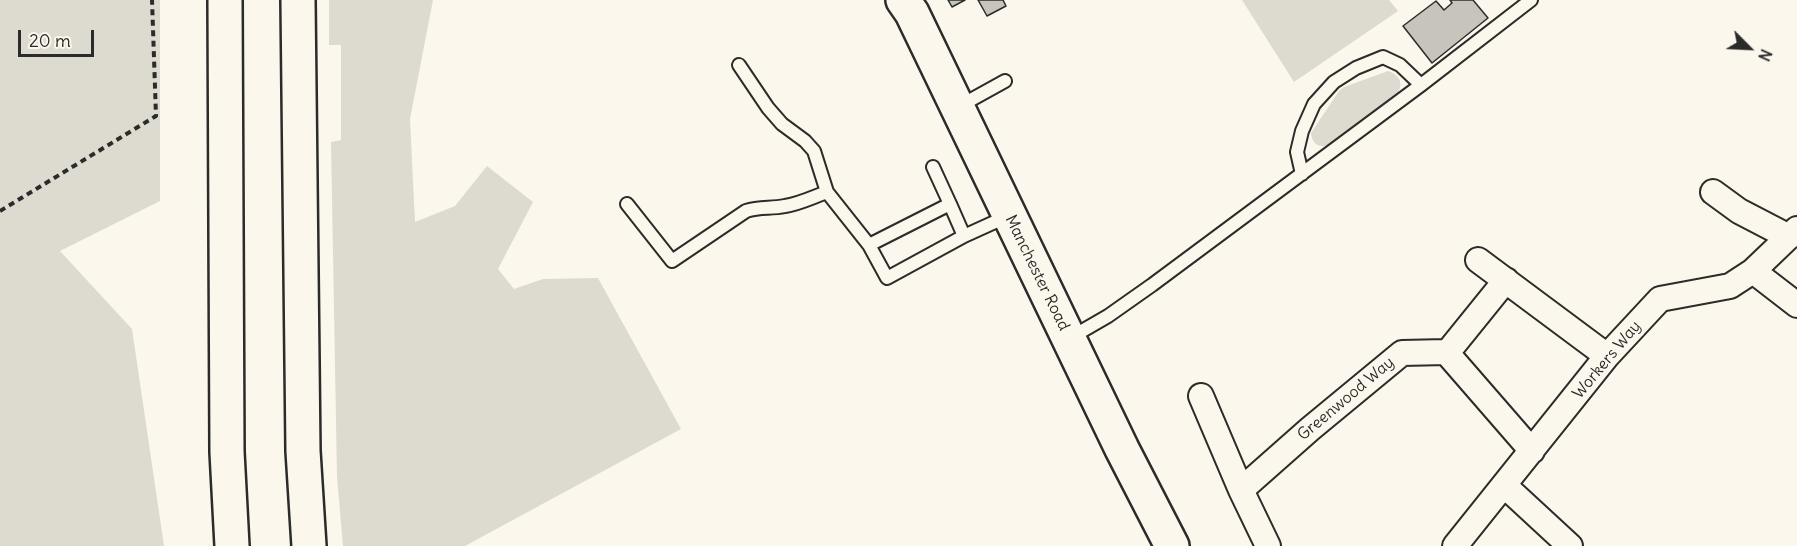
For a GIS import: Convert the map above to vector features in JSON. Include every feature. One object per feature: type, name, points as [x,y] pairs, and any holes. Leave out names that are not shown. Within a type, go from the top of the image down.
[{"type":"main road","points":[[225,0],[227,452],[232,546]]},
{"type":"main road","points":[[298,0],[303,451],[309,546]]},
{"type":"main road","name":"Manchester Road","points":[[903,0],[912,13],[1122,449],[1172,546]]},
{"type":"street","points":[[1713,192],[1738,211],[1793,233]]},
{"type":"street","name":"Workers Way","points":[[1455,546],[1607,356],[1660,299],[1730,286],[1753,271],[1793,233]]},
{"type":"street","points":[[1478,260],[1607,356]]},
{"type":"street","points":[[1753,271],[1797,305]]},
{"type":"street","points":[[1506,280],[1447,353],[1532,451]]},
{"type":"street","name":"Greenwood Way","points":[[1240,490],[1402,353],[1447,353]]},
{"type":"street","points":[[1201,396],[1240,490],[1268,546]]},
{"type":"street","points":[[1505,486],[1570,546]]},
{"type":"lane","points":[[1068,338],[1108,316],[1152,285],[1421,85],[1531,0]]},
{"type":"lane","points":[[1302,174],[1297,152],[1302,131],[1314,104],[1334,82],[1356,68],[1383,57],[1400,65],[1421,85]]},
{"type":"lane","points":[[739,65],[768,108],[782,124],[805,141],[814,152],[826,192],[869,245],[887,278],[964,236],[1009,215]]},
{"type":"lane","points":[[957,108],[1005,81]]},
{"type":"lane","points":[[933,167],[964,236]]},
{"type":"lane","points":[[627,204],[672,261],[746,211],[758,207],[787,206],[826,192]]},
{"type":"lane","points":[[869,245],[950,204]]},
{"type":"path","points":[[0,211],[156,116],[152,0]]},
{"type":"shaded area","points":[[0,0],[160,0],[160,201],[60,251],[132,329],[164,546],[0,546]]},
{"type":"shaded area","points":[[329,0],[433,0],[410,119],[415,222],[455,206],[487,166],[533,202],[498,269],[514,289],[543,279],[598,278],[681,429],[465,546],[343,546],[337,477],[331,142],[341,140],[341,45],[329,45]]},
{"type":"shaded area","points":[[1242,0],[1389,0],[1398,11],[1294,82]]},
{"type":"shaded area","points":[[1388,71],[1400,80],[1397,94],[1329,145],[1319,145],[1314,142],[1311,133],[1339,91],[1344,87]]},
{"type":"building","points":[[948,0],[965,0],[952,7]]},
{"type":"building","points":[[978,0],[1003,0],[1006,6],[987,16]]},
{"type":"building","points":[[1450,0],[1473,0],[1488,18],[1432,63],[1403,26],[1436,1],[1444,10],[1452,3]]}]
